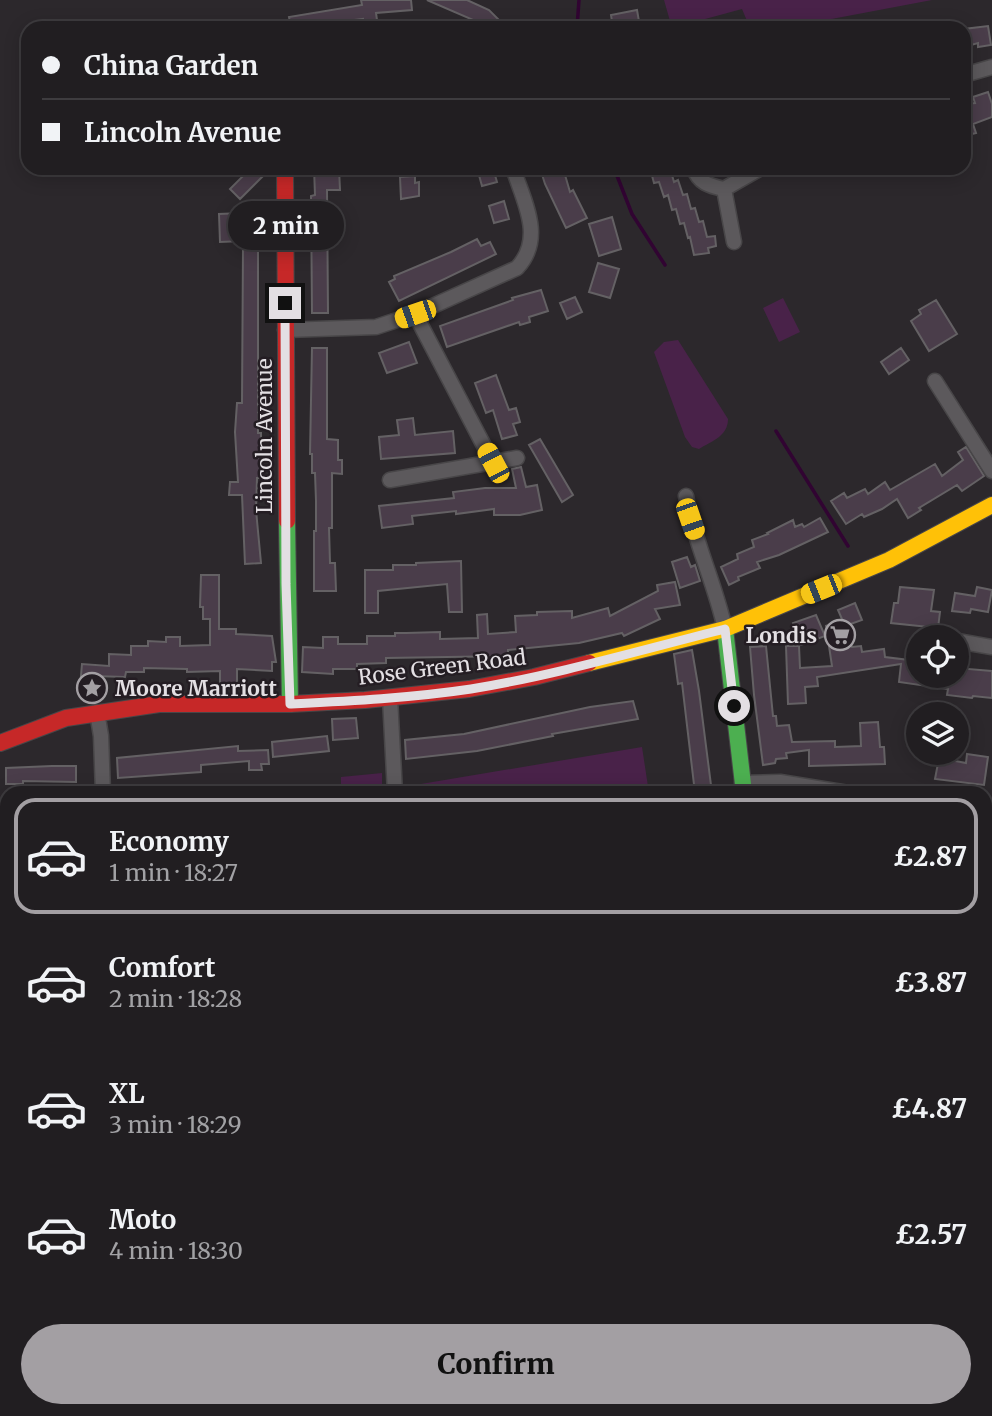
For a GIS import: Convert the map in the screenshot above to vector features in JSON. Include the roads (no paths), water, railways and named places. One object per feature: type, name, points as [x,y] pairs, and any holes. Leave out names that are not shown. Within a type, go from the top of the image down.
[{"type":"street","points":[[971,73],[992,67]]},
{"type":"street","name":"Lincoln Avenue","points":[[285,175],[290,704]]},
{"type":"street","points":[[285,330],[376,327],[415,314],[517,268],[527,258],[531,244],[531,224],[515,175]]},
{"type":"street","points":[[696,175],[708,185],[724,189],[749,175]]},
{"type":"street","points":[[724,189],[734,242]]},
{"type":"street","points":[[415,314],[493,463]]},
{"type":"street","points":[[935,381],[992,471]]},
{"type":"street","points":[[390,480],[517,458]]},
{"type":"street","points":[[686,496],[690,519],[720,604],[725,629],[743,786]]},
{"type":"street","name":"Rose Green Road","points":[[0,743],[66,718],[159,704],[290,704],[390,698],[469,689],[534,677],[725,629],[889,560],[992,505]]},
{"type":"street","points":[[969,643],[992,647]]},
{"type":"street","points":[[390,698],[396,786]]},
{"type":"street","points":[[97,712],[101,736],[103,786]]},
{"type":"street","points":[[755,786],[780,782],[805,786]]},
{"type":"waterway","points":[[578,21],[579,0]]},
{"type":"waterway","points":[[617,175],[632,214],[665,265]]},
{"type":"waterway","points":[[776,431],[848,546]]},
{"type":"place","name":"Londis","points":[[840,635]]},
{"type":"place","name":"Moore Marriott","points":[[92,688]]}]
